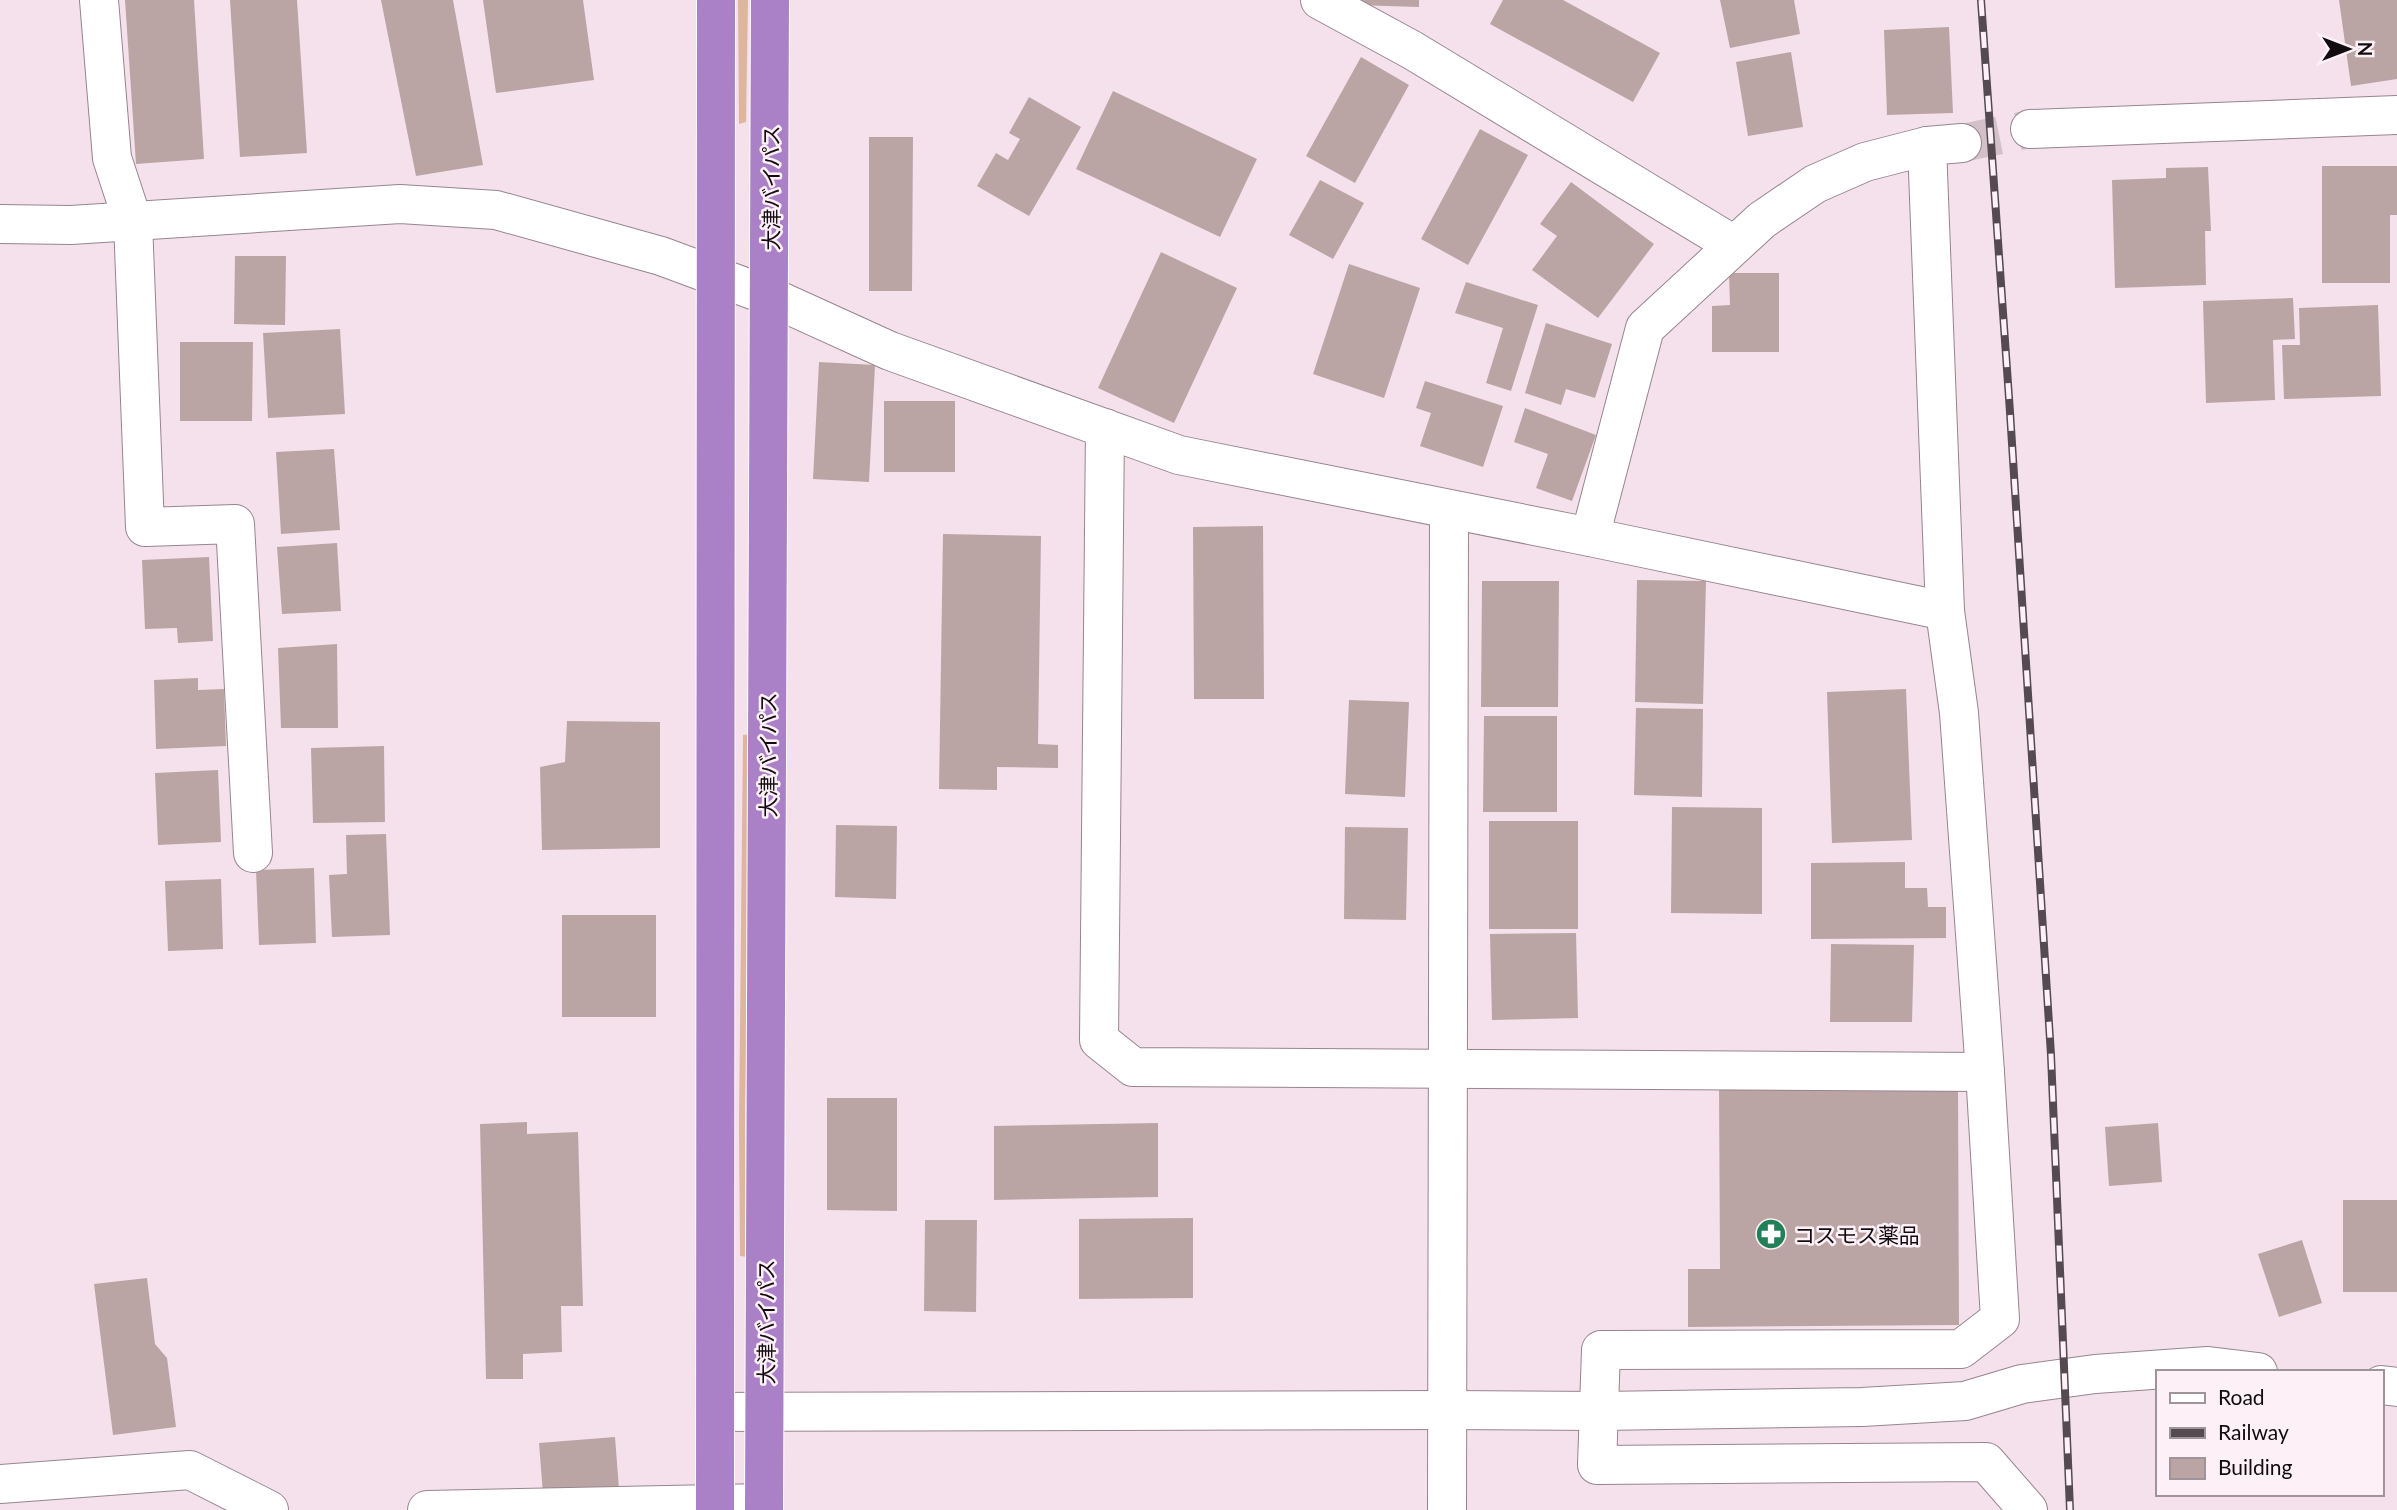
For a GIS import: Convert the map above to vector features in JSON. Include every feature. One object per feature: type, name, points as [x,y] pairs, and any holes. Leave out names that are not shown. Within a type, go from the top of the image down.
[{"type":"highway","points":[[715,1507],[716,0]]},
{"type":"highway","name":"大津バイパス","points":[[764,1506],[771,0]]},
{"type":"street","points":[[99,0],[112,158],[133,222],[145,527],[235,524],[253,853]]},
{"type":"street","points":[[1320,0],[1412,50],[1734,245]]},
{"type":"street","points":[[2030,129],[2397,115]]},
{"type":"street","points":[[1590,537],[1645,328],[1762,220],[1815,184],[1865,162],[1944,144],[1945,611],[1959,713],[2000,1319],[1961,1349],[1601,1350],[1601,1411],[1597,1465],[1986,1462],[2028,1510]]},
{"type":"street","points":[[0,224],[133,222],[400,204],[496,210],[662,256],[769,296],[890,351],[1179,455],[1945,611]]},
{"type":"street","points":[[1105,428],[1099,1040],[1133,1067],[1985,1072]]},
{"type":"street","points":[[1447,1510],[1449,510]]},
{"type":"street","points":[[715,1412],[1601,1411],[1862,1407],[1965,1401],[2022,1384],[2095,1374],[2208,1366],[2241,1370]]},
{"type":"street","points":[[0,1484],[190,1470],[269,1510]]},
{"type":"street","points":[[427,1510],[764,1506]]},
{"type":"shaded area","points":[[738,0],[748,0],[746,122],[739,124]]},
{"type":"shaded area","points":[[752,734],[745,1124],[747,1257],[740,1256],[739,1125],[743,735]]},
{"type":"building","points":[[125,0],[194,0],[204,159],[136,164]]},
{"type":"building","points":[[230,0],[297,0],[307,153],[240,157]]},
{"type":"building","points":[[381,0],[453,0],[483,165],[416,176]]},
{"type":"building","points":[[483,0],[583,0],[594,80],[496,93]]},
{"type":"building","points":[[1354,0],[1419,0],[1419,7],[1354,5]]},
{"type":"building","points":[[1503,0],[1563,0],[1660,53],[1633,102],[1490,24]]},
{"type":"building","points":[[1720,0],[1794,0],[1800,34],[1730,48]]},
{"type":"building","points":[[2339,0],[2397,0],[2397,79],[2351,86]]},
{"type":"building","points":[[1949,27],[1953,113],[1887,115],[1884,30]]},
{"type":"building","points":[[1791,52],[1803,127],[1748,136],[1736,62]]},
{"type":"building","points":[[1361,57],[1409,85],[1355,183],[1306,156]]},
{"type":"building","points":[[1113,91],[1257,159],[1220,237],[1076,169]]},
{"type":"building","points":[[1029,97],[1081,127],[1029,216],[977,186],[996,153],[1008,160],[1020,139],[1009,133]]},
{"type":"building","points":[[1480,129],[1528,155],[1468,265],[1421,239]]},
{"type":"building","points":[[869,137],[913,137],[912,291],[869,291]]},
{"type":"building","points":[[2322,166],[2397,166],[2397,215],[2390,215],[2390,283],[2322,283]]},
{"type":"building","points":[[2208,167],[2211,231],[2205,231],[2206,285],[2115,288],[2112,180],[2166,178],[2166,168]]},
{"type":"building","points":[[1320,180],[1364,203],[1333,259],[1289,235]]},
{"type":"building","points":[[1571,182],[1654,244],[1598,318],[1532,270],[1557,236],[1540,224]]},
{"type":"building","points":[[1161,252],[1237,288],[1174,423],[1098,388]]},
{"type":"building","points":[[235,256],[286,256],[285,325],[234,324]]},
{"type":"building","points":[[1349,264],[1420,288],[1384,398],[1313,374]]},
{"type":"building","points":[[1729,273],[1779,273],[1779,352],[1712,352],[1712,306],[1730,305]]},
{"type":"building","points":[[1466,282],[1538,305],[1511,391],[1486,383],[1503,328],[1455,313]]},
{"type":"building","points":[[2293,298],[2295,339],[2273,340],[2275,400],[2206,403],[2203,301]]},
{"type":"building","points":[[2378,305],[2381,396],[2284,399],[2282,345],[2300,345],[2299,308]]},
{"type":"building","points":[[1546,323],[1612,344],[1595,398],[1566,389],[1561,405],[1525,393]]},
{"type":"building","points":[[340,329],[345,414],[268,418],[263,333]]},
{"type":"building","points":[[180,342],[253,342],[252,421],[180,421]]},
{"type":"building","points":[[819,362],[875,365],[869,482],[813,479]]},
{"type":"building","points":[[1425,381],[1503,406],[1483,467],[1420,446],[1431,413],[1416,408]]},
{"type":"building","points":[[884,401],[955,401],[955,472],[884,472]]},
{"type":"building","points":[[1525,408],[1596,435],[1572,501],[1536,488],[1548,454],[1514,442]]},
{"type":"building","points":[[334,449],[340,530],[281,534],[276,452]]},
{"type":"building","points":[[1263,526],[1264,699],[1194,699],[1193,527]]},
{"type":"building","points":[[943,534],[1041,536],[1038,744],[1058,745],[1058,768],[997,767],[997,790],[939,789]]},
{"type":"building","points":[[337,543],[341,611],[282,614],[277,547]]},
{"type":"building","points":[[209,557],[213,641],[178,643],[177,628],[145,629],[142,560]]},
{"type":"building","points":[[1637,580],[1706,581],[1703,704],[1635,702]]},
{"type":"building","points":[[1482,581],[1559,581],[1558,707],[1481,707]]},
{"type":"building","points":[[337,644],[338,728],[281,728],[278,648]]},
{"type":"building","points":[[198,678],[198,690],[224,689],[226,746],[156,749],[154,680]]},
{"type":"building","points":[[1906,689],[1912,840],[1832,843],[1827,692]]},
{"type":"building","points":[[1349,700],[1409,702],[1405,797],[1345,794]]},
{"type":"building","points":[[1636,708],[1703,709],[1702,797],[1634,795]]},
{"type":"building","points":[[1484,716],[1557,716],[1557,812],[1483,812]]},
{"type":"building","points":[[567,721],[660,722],[660,848],[542,850],[540,767],[565,762]]},
{"type":"building","points":[[384,746],[385,822],[313,823],[311,748]]},
{"type":"building","points":[[218,770],[221,842],[158,845],[155,773]]},
{"type":"building","points":[[1672,807],[1762,808],[1762,914],[1671,913]]},
{"type":"building","points":[[1489,821],[1578,821],[1578,929],[1489,929]]},
{"type":"building","points":[[836,825],[897,826],[896,899],[835,897]]},
{"type":"building","points":[[1345,827],[1408,828],[1406,920],[1344,919]]},
{"type":"building","points":[[386,834],[390,935],[332,937],[329,875],[347,874],[346,835]]},
{"type":"building","points":[[1905,862],[1905,888],[1927,888],[1928,907],[1946,907],[1946,938],[1811,939],[1811,863]]},
{"type":"building","points":[[314,868],[316,943],[259,945],[256,870]]},
{"type":"building","points":[[221,879],[223,949],[168,951],[165,881]]},
{"type":"building","points":[[562,915],[656,915],[656,1017],[562,1017]]},
{"type":"building","points":[[1576,933],[1578,1018],[1492,1020],[1490,934]]},
{"type":"building","points":[[1831,944],[1914,945],[1912,1022],[1830,1022]]},
{"type":"building","points":[[1958,1085],[1959,1325],[1688,1327],[1688,1269],[1720,1269],[1719,1086]]},
{"type":"building","points":[[827,1098],[897,1098],[897,1211],[827,1210]]},
{"type":"building","points":[[527,1122],[527,1134],[578,1132],[583,1306],[561,1306],[562,1352],[523,1354],[523,1379],[486,1379],[480,1124]]},
{"type":"building","points":[[1158,1123],[1158,1197],[994,1200],[994,1126]]},
{"type":"building","points":[[2158,1123],[2162,1182],[2109,1186],[2105,1127]]},
{"type":"building","points":[[2343,1200],[2397,1200],[2397,1292],[2343,1292]]},
{"type":"building","points":[[1193,1218],[1193,1298],[1079,1299],[1079,1219]]},
{"type":"building","points":[[925,1220],[977,1220],[976,1312],[924,1311]]},
{"type":"building","points":[[2302,1240],[2322,1303],[2279,1317],[2258,1254]]},
{"type":"building","points":[[147,1278],[155,1344],[167,1358],[176,1427],[113,1435],[94,1284]]},
{"type":"building","points":[[615,1437],[619,1489],[543,1494],[539,1443]]},
{"type":"tunnel","points":[[1962,143],[2030,129]]},
{"type":"railway","points":[[1981,0],[2051,1055],[2070,1510]]},
{"type":"place","name":"コスモス薬品","points":[[1771,1234]]}]
